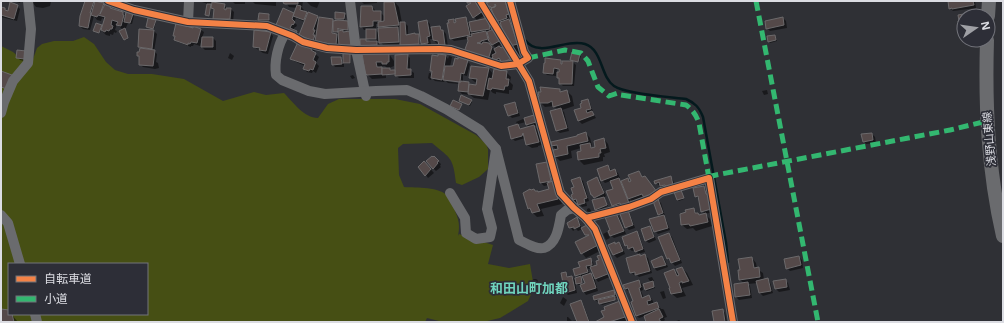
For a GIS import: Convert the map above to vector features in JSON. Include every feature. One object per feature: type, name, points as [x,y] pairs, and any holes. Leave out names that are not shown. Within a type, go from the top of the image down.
[{"type":"main road","name":"浅野山東線","points":[[987,48],[987,121],[989,152],[1003,236]]},
{"type":"street","points":[[1,112],[13,81],[28,63],[31,29],[28,1]]},
{"type":"street","points":[[108,1],[134,10],[188,22],[267,26],[303,42],[326,48],[356,50],[451,50],[502,66],[518,64],[528,58],[524,52],[510,1]]},
{"type":"street","points":[[188,22],[189,1]]},
{"type":"street","points":[[350,1],[356,50],[365,94]]},
{"type":"street","points":[[480,1],[529,81],[560,193],[586,218],[595,229],[632,322]]},
{"type":"street","points":[[285,34],[282,38],[275,66],[276,75],[282,80],[309,91],[325,94],[365,94],[407,90],[421,96],[480,130],[496,149],[519,240],[535,247],[544,248],[551,243],[556,236],[561,215],[567,210],[574,208]]},
{"type":"street","points":[[450,193],[465,218],[466,233],[476,239],[490,237],[492,228],[487,209],[496,149]]},
{"type":"street","points":[[586,218],[629,207],[651,199],[661,192],[709,178],[733,322]]},
{"type":"street","points":[[1,215],[8,223],[20,263]]},
{"type":"green space","points":[[84,37],[94,44],[106,62],[115,70],[128,74],[152,74],[184,79],[223,101],[254,92],[266,95],[284,93],[303,112],[318,118],[328,104],[339,99],[395,99],[420,104],[476,135],[486,144],[488,149],[488,169],[479,177],[462,185],[456,183],[454,168],[450,159],[432,143],[403,144],[398,148],[399,175],[404,187],[434,189],[445,193],[453,204],[458,220],[458,236],[459,234],[493,245],[488,264],[509,268],[530,264],[534,288],[528,301],[500,318],[483,322],[443,322],[427,318],[425,322],[1,322],[1,46],[13,52],[22,59],[29,60],[33,59],[37,48],[42,44],[54,41],[73,41]]},
{"type":"building","points":[[85,1],[94,1],[90,13],[88,28],[79,26],[80,16]]},
{"type":"building","points":[[95,1],[104,3],[100,14],[105,4],[111,6],[110,8],[123,12],[124,15],[121,26],[116,25],[118,22],[112,20],[112,29],[109,31],[106,30],[105,32],[101,30],[105,17],[91,15]]},
{"type":"building","points":[[284,1],[298,1],[298,4],[285,4],[283,3]]},
{"type":"building","points":[[467,1],[477,1],[483,11],[473,18],[466,6],[471,3],[467,3]]},
{"type":"building","points":[[492,1],[505,1],[509,14],[506,15],[507,18],[496,22],[490,6],[488,7],[486,3]]},
{"type":"building","points":[[948,1],[973,1],[974,5],[952,8],[949,9]]},
{"type":"building","points":[[10,2],[18,5],[14,19],[1,15],[1,7],[8,11]]},
{"type":"building","points":[[212,2],[225,4],[224,9],[226,10],[226,8],[231,8],[230,19],[213,19],[214,9],[211,8]]},
{"type":"building","points":[[384,2],[394,2],[399,25],[378,27],[378,22],[384,21]]},
{"type":"building","points":[[207,4],[211,4],[209,16],[205,15]]},
{"type":"building","points":[[297,5],[301,6],[300,10],[307,12],[304,20],[293,16]]},
{"type":"building","points":[[361,6],[372,6],[373,11],[381,11],[381,21],[373,21],[373,26],[360,27]]},
{"type":"building","points":[[283,8],[294,13],[292,19],[295,22],[290,28],[297,31],[296,34],[276,25]]},
{"type":"building","points":[[126,12],[133,14],[130,23],[124,22]]},
{"type":"building","points":[[308,12],[318,16],[313,30],[315,30],[313,35],[315,35],[313,41],[299,35]]},
{"type":"building","points":[[335,12],[345,13],[344,19],[335,19]]},
{"type":"building","points":[[259,13],[269,14],[269,20],[258,20]]},
{"type":"building","points":[[319,17],[333,19],[332,33],[337,34],[336,45],[315,41]]},
{"type":"building","points":[[466,17],[470,35],[450,39],[447,23],[449,23],[448,20],[454,19],[454,23],[456,22],[455,19]]},
{"type":"building","points":[[783,17],[784,25],[766,29],[765,21]]},
{"type":"building","points":[[148,18],[156,20],[153,29],[146,27]]},
{"type":"building","points":[[488,18],[490,29],[471,32],[469,22]]},
{"type":"building","points":[[509,19],[518,44],[510,46],[504,35],[500,22]]},
{"type":"building","points":[[427,20],[430,36],[427,37],[428,43],[421,44],[418,22]]},
{"type":"building","points":[[333,21],[348,21],[348,30],[338,29],[338,32],[333,32]]},
{"type":"building","points":[[400,22],[405,22],[406,35],[415,33],[419,34],[419,44],[400,45]]},
{"type":"building","points":[[96,23],[102,25],[99,33],[93,31]]},
{"type":"building","points":[[176,23],[201,29],[197,43],[191,42],[190,44],[188,43],[188,45],[174,40],[175,36],[173,36]]},
{"type":"building","points":[[440,26],[441,30],[443,30],[445,45],[439,46],[438,41],[433,40],[431,27]]},
{"type":"building","points":[[398,27],[399,42],[379,43],[378,28]]},
{"type":"building","points":[[125,28],[128,38],[124,40],[119,31]]},
{"type":"building","points":[[139,29],[154,30],[152,49],[138,47]]},
{"type":"building","points":[[366,29],[376,29],[376,39],[366,39]]},
{"type":"building","points":[[493,29],[501,40],[492,45],[488,40],[487,32]]},
{"type":"building","points":[[254,30],[271,32],[266,51],[253,47]]},
{"type":"building","points":[[343,30],[343,32],[350,31],[351,45],[339,46],[338,31]]},
{"type":"building","points":[[486,31],[488,39],[477,43],[489,43],[492,47],[488,60],[464,52],[468,41],[467,37],[472,36],[471,34]]},
{"type":"building","points":[[775,35],[776,40],[768,42],[767,36]]},
{"type":"building","points":[[202,37],[213,37],[213,47],[201,47]]},
{"type":"building","points":[[360,39],[366,39],[366,41],[377,41],[377,45],[360,46]]},
{"type":"building","points":[[298,42],[312,48],[311,50],[316,53],[313,60],[316,62],[313,70],[310,69],[309,71],[303,69],[305,64],[290,59]]},
{"type":"building","points":[[499,46],[501,48],[504,46],[512,58],[502,63],[499,58],[494,61],[492,55],[496,53],[494,49]]},
{"type":"building","points":[[140,48],[155,50],[153,66],[139,65],[139,56],[137,56],[137,52],[139,52]]},
{"type":"building","points":[[17,50],[26,51],[25,59],[16,58]]},
{"type":"building","points":[[572,52],[580,54],[578,62],[570,60]]},
{"type":"building","points":[[343,53],[350,53],[350,63],[343,63]]},
{"type":"building","points":[[362,53],[389,53],[389,62],[387,62],[387,64],[376,62],[377,67],[382,67],[382,74],[367,75],[365,73]]},
{"type":"building","points":[[408,54],[407,69],[411,69],[411,75],[395,76],[395,55]]},
{"type":"building","points":[[438,54],[446,55],[442,80],[431,78],[432,71],[430,71],[432,55],[438,56]]},
{"type":"building","points":[[331,57],[341,57],[342,64],[332,65]]},
{"type":"building","points":[[458,57],[468,60],[464,74],[461,73],[460,82],[443,80],[445,66],[453,66],[455,58],[458,59]]},
{"type":"building","points":[[545,58],[561,60],[561,64],[562,61],[573,61],[572,84],[559,84],[557,72],[559,72],[559,69],[554,68],[553,74],[543,73]]},
{"type":"building","points":[[471,66],[489,68],[483,96],[468,94],[469,84],[476,85],[477,79],[469,78]]},
{"type":"building","points":[[382,68],[390,68],[390,70],[395,70],[395,74],[382,75]]},
{"type":"building","points":[[494,69],[507,71],[506,79],[509,79],[508,86],[505,86],[504,90],[492,88],[491,90],[487,89],[489,78],[492,79]]},
{"type":"building","points":[[1,71],[12,75],[7,89],[1,87]]},
{"type":"building","points":[[459,82],[469,82],[468,92],[458,91]]},
{"type":"building","points":[[540,87],[560,89],[560,92],[567,90],[570,102],[553,107],[552,101],[548,103],[539,103],[538,92],[541,92]]},
{"type":"building","points":[[461,95],[472,100],[469,105],[459,101]]},
{"type":"building","points":[[588,99],[591,109],[586,110],[587,113],[592,111],[594,115],[578,121],[574,110],[581,108],[581,101]]},
{"type":"building","points":[[453,100],[462,104],[459,110],[450,106]]},
{"type":"building","points":[[515,102],[518,113],[508,116],[504,105]]},
{"type":"building","points":[[561,108],[567,128],[556,131],[550,111]]},
{"type":"building","points":[[534,115],[536,122],[526,125],[524,118]]},
{"type":"building","points":[[518,124],[520,129],[534,125],[539,142],[526,145],[523,133],[522,136],[511,139],[508,127]]},
{"type":"building","points":[[586,132],[588,141],[567,146],[568,154],[554,157],[553,150],[558,149],[557,145],[551,146],[551,142],[577,136]]},
{"type":"building","points":[[872,133],[873,140],[863,142],[861,134]]},
{"type":"building","points":[[604,138],[606,148],[600,149],[601,153],[599,153],[599,157],[578,160],[577,152],[581,151],[580,145],[590,143],[591,148],[595,147],[594,141]]},
{"type":"building","points":[[432,156],[439,161],[433,169],[426,161]]},
{"type":"building","points":[[424,161],[431,169],[425,176],[418,167]]},
{"type":"building","points":[[547,162],[551,181],[540,183],[536,164]]},
{"type":"building","points":[[608,165],[610,171],[615,169],[617,175],[601,181],[597,169]]},
{"type":"building","points":[[639,171],[642,177],[645,176],[657,192],[644,198],[642,194],[628,199],[621,181],[628,178],[629,182],[631,181],[628,175]]},
{"type":"building","points":[[671,176],[673,185],[666,187],[665,185],[660,186],[659,182],[655,184],[654,181]]},
{"type":"building","points":[[580,177],[587,198],[584,199],[585,203],[578,205],[576,199],[573,200],[571,195],[573,194],[571,188],[574,187],[571,180]]},
{"type":"building","points":[[597,177],[604,193],[594,198],[591,195],[587,182]]},
{"type":"building","points":[[619,178],[629,203],[621,206],[620,203],[612,206],[606,191],[613,189],[610,181]]},
{"type":"building","points":[[553,181],[558,199],[537,204],[540,211],[532,213],[530,208],[528,209],[523,193],[530,189],[534,189],[538,192],[549,189],[547,183]]},
{"type":"building","points":[[704,186],[706,194],[708,194],[711,209],[701,212],[698,196],[695,197],[693,188]]},
{"type":"building","points":[[681,190],[684,198],[677,200],[674,192]]},
{"type":"building","points":[[604,197],[607,205],[595,210],[592,200]]},
{"type":"building","points":[[658,199],[663,213],[658,215],[653,201]]},
{"type":"building","points":[[694,208],[695,213],[698,213],[699,215],[706,213],[708,222],[690,226],[689,224],[681,225],[680,214],[686,212],[685,210]]},
{"type":"building","points":[[628,210],[633,225],[625,228],[620,214]]},
{"type":"building","points":[[616,213],[624,231],[610,236],[608,231],[610,230],[605,217]]},
{"type":"building","points":[[664,215],[668,228],[654,232],[649,219]]},
{"type":"building","points":[[577,217],[580,226],[574,229],[574,227],[569,228],[567,223]]},
{"type":"building","points":[[587,225],[598,245],[581,254],[575,242],[589,235],[585,235],[581,228]]},
{"type":"building","points":[[650,226],[654,237],[645,241],[641,229]]},
{"type":"building","points":[[637,231],[643,249],[635,252],[633,247],[628,249],[627,245],[625,246],[622,237]]},
{"type":"building","points":[[669,233],[680,260],[671,263],[669,258],[667,259],[658,237]]},
{"type":"building","points":[[615,242],[615,244],[619,242],[623,251],[613,255],[608,245]]},
{"type":"building","points":[[603,254],[610,273],[595,279],[590,267],[597,265],[596,261],[599,260],[597,256]]},
{"type":"building","points":[[640,254],[640,256],[645,254],[650,271],[635,275],[635,272],[630,273],[626,258]]},
{"type":"building","points":[[662,256],[666,265],[654,268],[651,261]]},
{"type":"building","points":[[799,256],[801,265],[786,269],[784,259]]},
{"type":"building","points":[[752,257],[754,268],[759,267],[760,277],[739,280],[738,270],[740,270],[738,259]]},
{"type":"building","points":[[591,258],[592,265],[586,266],[588,272],[575,276],[573,269],[580,267],[578,262]]},
{"type":"building","points":[[682,267],[689,281],[682,283],[682,281],[679,283],[682,292],[671,294],[664,273],[674,269],[677,276],[679,275],[676,269]]},
{"type":"building","points":[[566,272],[567,277],[572,276],[575,290],[565,293],[561,273]]},
{"type":"building","points":[[591,273],[596,288],[583,292],[580,285],[585,283],[582,276]]},
{"type":"building","points":[[581,276],[582,283],[576,284],[575,278]]},
{"type":"building","points":[[768,278],[771,291],[759,293],[756,281]]},
{"type":"building","points":[[786,279],[787,287],[775,289],[773,281]]},
{"type":"building","points":[[639,280],[641,287],[639,288],[642,298],[649,295],[651,300],[647,301],[648,305],[657,302],[659,308],[636,316],[631,302],[633,301],[628,288],[625,289],[623,285]]},
{"type":"building","points":[[653,281],[654,287],[645,290],[643,284]]},
{"type":"building","points":[[748,282],[750,295],[735,297],[734,284]]},
{"type":"building","points":[[614,290],[615,295],[594,300],[593,296]]},
{"type":"building","points":[[615,296],[615,300],[599,304],[598,300]]},
{"type":"building","points":[[581,300],[589,322],[577,322],[570,304]]},
{"type":"building","points":[[620,301],[625,317],[609,322],[595,322],[604,317],[601,311],[605,310],[604,307]]},
{"type":"building","points":[[1,309],[8,310],[8,315],[12,315],[14,322],[1,322]]},
{"type":"building","points":[[659,309],[663,317],[659,319],[661,322],[646,322],[644,316]]},
{"type":"building","points":[[723,309],[725,322],[714,322],[712,311]]},
{"type":"waterway","points":[[525,40],[538,48],[578,43],[585,44],[591,47],[595,52],[609,82],[614,86],[637,93],[686,99],[696,106],[703,117],[726,243],[728,262]]},
{"type":"marked path","points":[[756,1],[818,322]]},
{"type":"marked path","points":[[528,58],[565,50],[581,53],[588,61],[598,87],[609,96],[618,93],[621,95],[686,105],[694,113],[699,123],[709,178]]},
{"type":"marked path","points":[[709,178],[716,175],[950,130],[987,121]]},
{"type":"cycle path","points":[[108,1],[134,10],[188,22],[267,26],[293,36],[303,42],[327,48],[356,50],[451,50],[501,66],[518,64],[528,58],[524,52],[510,1]]},
{"type":"cycle path","points":[[480,1],[529,81],[560,193],[586,218],[595,229],[632,322]]},
{"type":"cycle path","points":[[586,218],[629,207],[651,199],[661,192],[709,178],[733,322]]},
{"type":"district","name":"和田山町加都","points":[[529,288]]}]
